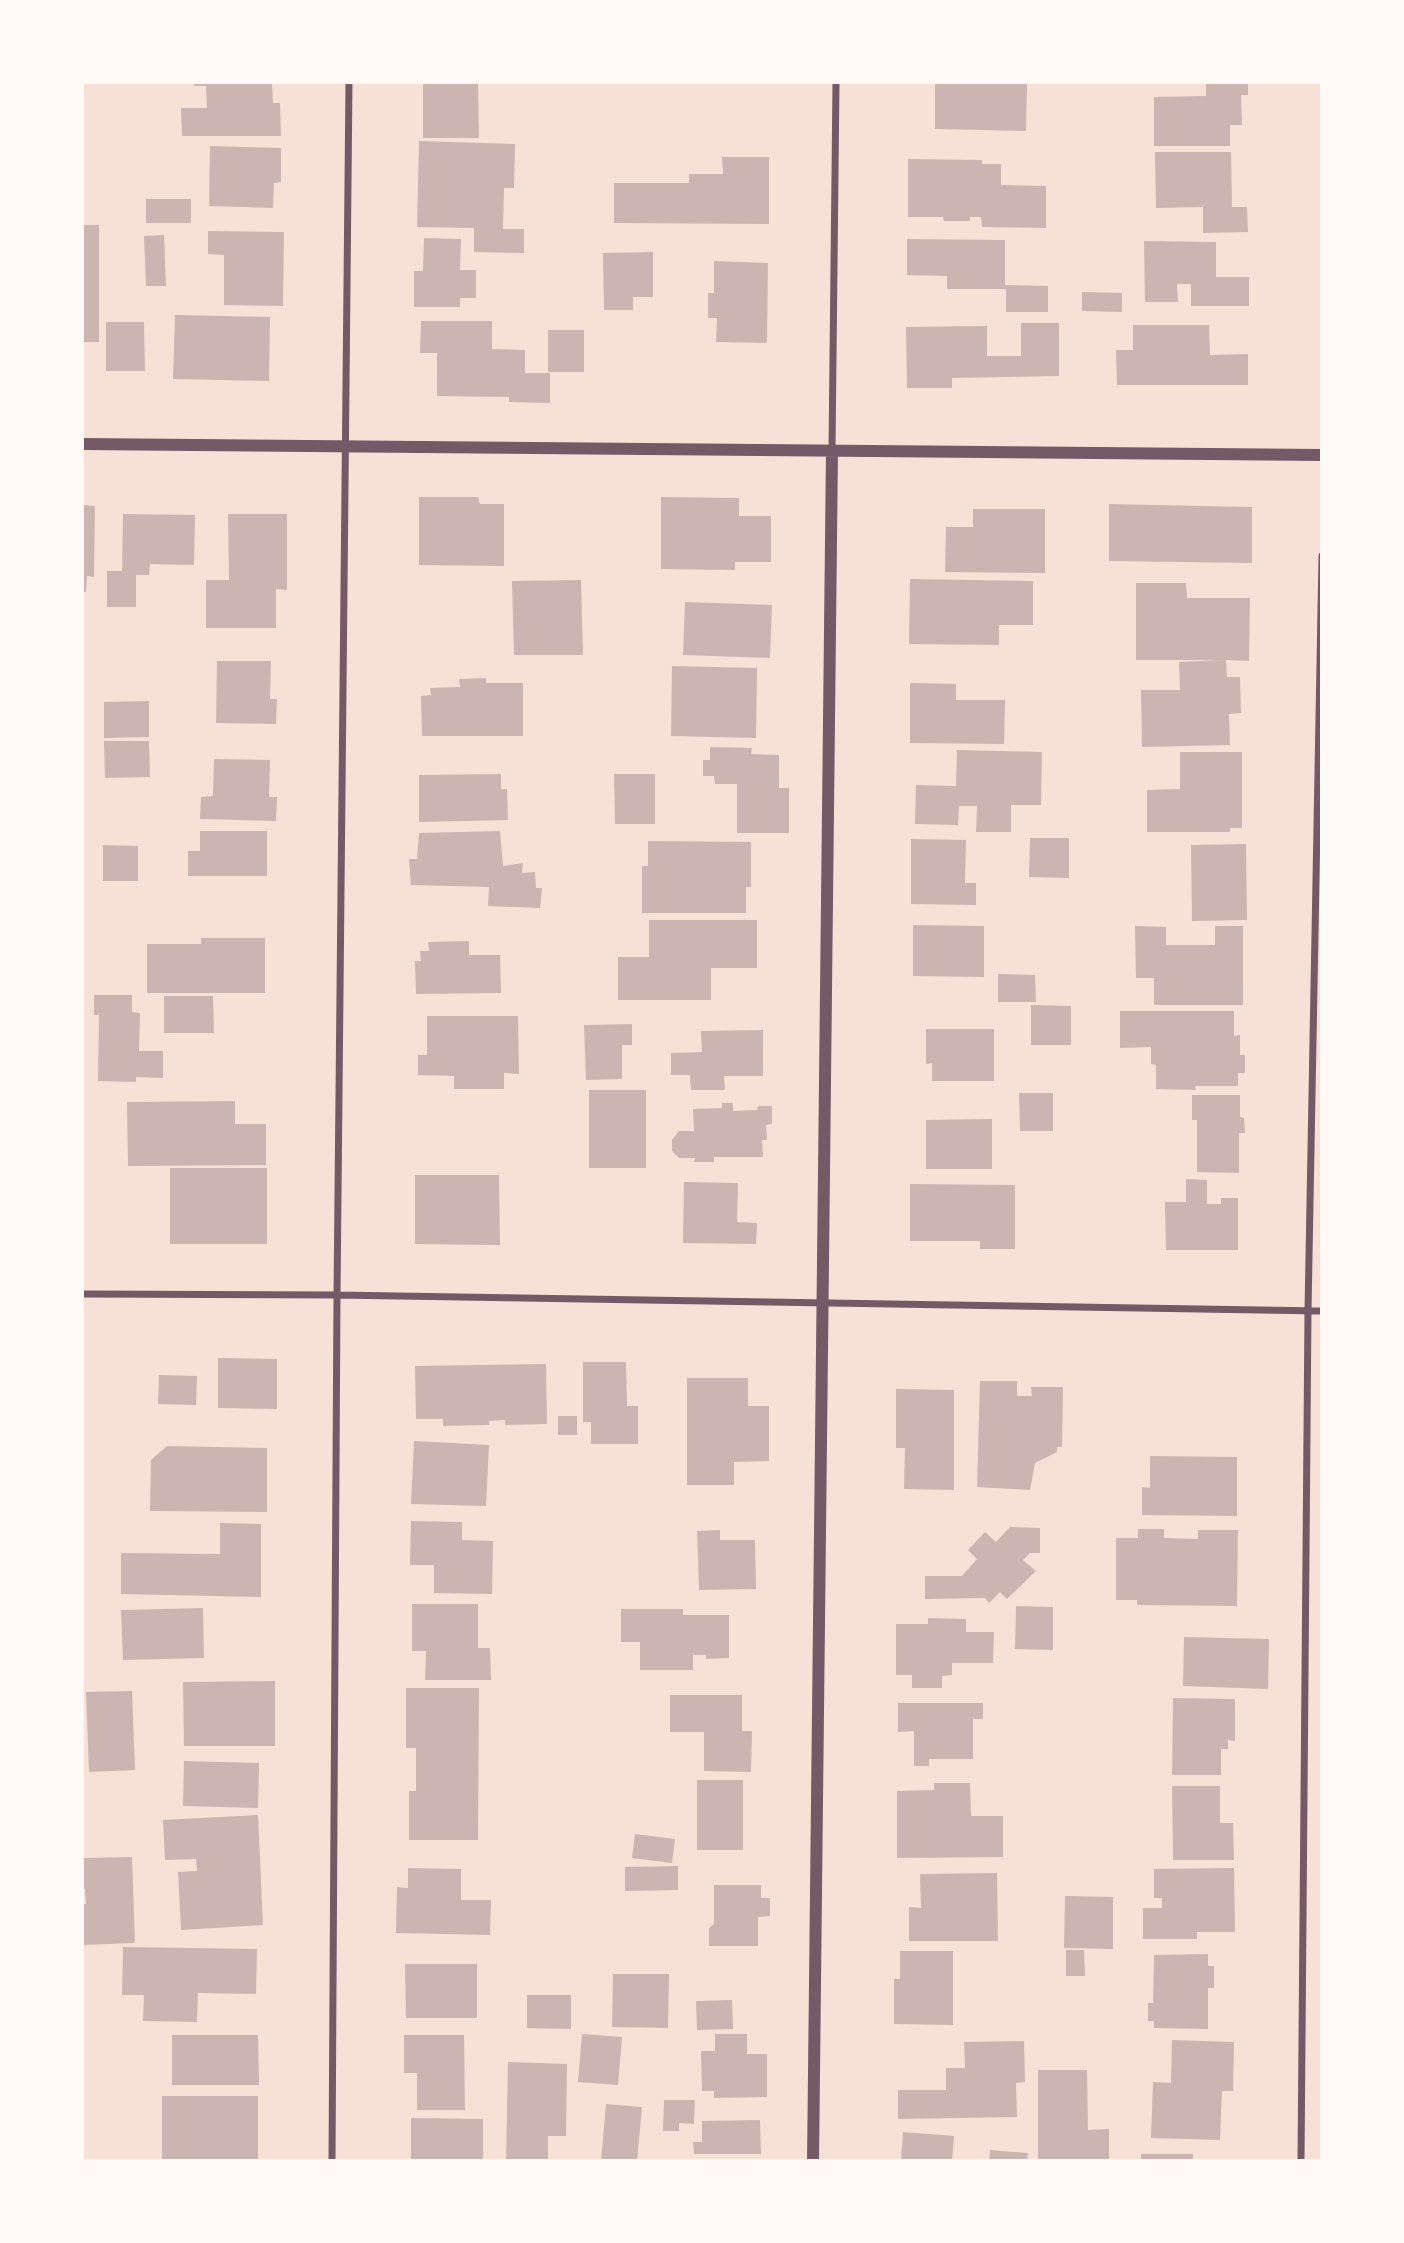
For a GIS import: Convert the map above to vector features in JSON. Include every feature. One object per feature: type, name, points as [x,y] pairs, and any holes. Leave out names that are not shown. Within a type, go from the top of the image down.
[{"type":"street","points":[[332,2161],[349,82]]},
{"type":"street","points":[[813,2161],[836,82]]},
{"type":"street","points":[[82,444],[1322,455]]},
{"type":"street","points":[[1301,2161],[1308,1310],[1322,556]]},
{"type":"street","points":[[82,1294],[337,1295],[1322,1311]]},
{"type":"building","points":[[194,82],[272,83],[273,103],[280,103],[281,136],[182,136],[181,108],[207,108],[206,86],[194,86]]},
{"type":"building","points":[[423,82],[478,82],[479,138],[423,138]]},
{"type":"building","points":[[935,82],[1027,82],[1026,131],[935,129]]},
{"type":"building","points":[[1206,82],[1248,82],[1248,95],[1241,95],[1242,125],[1230,125],[1230,146],[1154,146],[1154,97],[1206,96]]},
{"type":"building","points":[[419,141],[515,144],[514,188],[504,188],[503,229],[524,229],[524,253],[474,252],[474,228],[417,227]]},
{"type":"building","points":[[210,146],[281,148],[281,182],[274,183],[273,208],[209,206]]},
{"type":"building","points":[[1155,152],[1231,152],[1232,207],[1247,207],[1248,232],[1203,233],[1203,207],[1156,208]]},
{"type":"building","points":[[722,157],[769,157],[769,224],[614,223],[614,183],[689,183],[689,174],[723,174]]},
{"type":"building","points":[[908,159],[982,160],[982,164],[1001,164],[1001,185],[1046,186],[1046,228],[982,227],[981,217],[970,217],[970,221],[944,221],[943,217],[908,217]]},
{"type":"building","points":[[146,199],[191,199],[191,223],[146,223]]},
{"type":"building","points":[[82,225],[99,225],[99,342],[82,342]]},
{"type":"building","points":[[208,231],[284,232],[283,306],[224,305],[224,255],[208,254]]},
{"type":"building","points":[[164,235],[166,286],[146,286],[144,236]]},
{"type":"building","points":[[424,238],[461,239],[460,270],[476,270],[476,298],[460,298],[460,307],[414,307],[414,271],[423,271]]},
{"type":"building","points":[[907,239],[1005,240],[1005,285],[1048,286],[1048,312],[1006,312],[1006,289],[947,289],[947,276],[907,275]]},
{"type":"building","points":[[1144,241],[1216,242],[1216,277],[1249,277],[1249,306],[1191,306],[1191,284],[1177,284],[1178,302],[1145,302]]},
{"type":"building","points":[[653,252],[653,297],[633,297],[633,310],[604,310],[603,253]]},
{"type":"building","points":[[714,261],[768,263],[767,343],[716,342],[717,318],[708,318],[708,293],[714,293]]},
{"type":"building","points":[[1082,292],[1122,293],[1122,312],[1082,311]]},
{"type":"building","points":[[175,315],[270,317],[269,381],[173,379]]},
{"type":"building","points":[[421,321],[492,321],[492,349],[525,350],[525,373],[550,373],[550,403],[509,402],[509,397],[437,396],[437,353],[420,353]]},
{"type":"building","points":[[106,322],[144,322],[145,371],[106,371]]},
{"type":"building","points":[[1021,323],[1059,323],[1059,376],[952,378],[952,388],[907,388],[906,327],[987,326],[987,356],[1021,356]]},
{"type":"building","points":[[1133,325],[1209,325],[1210,355],[1248,354],[1248,385],[1117,385],[1116,350],[1133,350]]},
{"type":"building","points":[[548,330],[584,330],[584,372],[548,372]]},
{"type":"building","points":[[419,497],[478,497],[480,504],[504,504],[504,566],[419,565]]},
{"type":"building","points":[[661,497],[739,498],[739,516],[771,516],[771,562],[735,562],[735,570],[661,569]]},
{"type":"building","points":[[1109,504],[1252,507],[1252,563],[1109,561]]},
{"type":"building","points":[[82,505],[95,506],[94,577],[87,576],[86,592],[82,592]]},
{"type":"building","points":[[973,509],[1045,509],[1045,573],[945,572],[946,527],[973,527]]},
{"type":"building","points":[[123,514],[195,515],[194,565],[150,564],[149,575],[136,575],[136,607],[107,607],[107,571],[122,571]]},
{"type":"building","points":[[228,514],[287,514],[287,590],[276,589],[276,628],[206,628],[206,580],[229,580]]},
{"type":"building","points":[[910,579],[1033,581],[1033,625],[999,625],[999,645],[909,644]]},
{"type":"building","points":[[581,580],[583,655],[514,655],[512,581]]},
{"type":"building","points":[[1136,583],[1186,583],[1187,598],[1250,598],[1249,661],[1226,660],[1227,677],[1240,677],[1241,713],[1229,714],[1230,745],[1142,747],[1141,690],[1180,690],[1179,662],[1221,660],[1136,660]]},
{"type":"building","points":[[685,602],[772,605],[770,658],[683,655]]},
{"type":"building","points":[[217,661],[271,661],[270,699],[277,699],[276,724],[216,723]]},
{"type":"building","points":[[672,666],[757,668],[756,738],[671,736]]},
{"type":"building","points":[[486,678],[486,683],[523,683],[523,736],[422,736],[421,696],[431,695],[430,688],[460,687],[459,679]]},
{"type":"building","points":[[910,683],[956,684],[956,700],[1005,700],[1004,744],[910,743]]},
{"type":"building","points":[[149,701],[149,737],[104,738],[104,702]]},
{"type":"building","points":[[104,741],[149,741],[150,777],[105,778]]},
{"type":"building","points":[[710,747],[752,748],[751,754],[779,755],[779,788],[789,788],[789,833],[737,833],[737,784],[715,784],[714,776],[703,776],[703,760],[710,760]]},
{"type":"building","points":[[957,750],[1042,752],[1041,805],[1011,805],[1011,832],[976,832],[977,806],[959,806],[958,825],[915,824],[916,785],[956,786]]},
{"type":"building","points":[[1180,752],[1242,752],[1242,828],[1230,828],[1230,832],[1147,832],[1147,790],[1180,789]]},
{"type":"building","points":[[214,759],[270,760],[269,797],[277,797],[276,821],[200,819],[201,797],[213,796]]},
{"type":"building","points":[[501,774],[501,789],[507,789],[508,820],[419,822],[419,775]]},
{"type":"building","points":[[614,774],[655,774],[655,824],[615,824]]},
{"type":"building","points":[[200,831],[267,831],[267,876],[188,876],[188,851],[200,851]]},
{"type":"building","points":[[500,831],[503,866],[523,863],[522,873],[535,872],[536,888],[542,888],[540,908],[488,906],[489,887],[411,885],[409,859],[417,859],[419,833]]},
{"type":"building","points":[[1030,838],[1069,838],[1069,878],[1029,877]]},
{"type":"building","points":[[911,839],[966,840],[965,883],[976,883],[976,905],[911,904]]},
{"type":"building","points":[[648,841],[751,842],[751,887],[746,887],[746,913],[642,913],[642,866],[648,866]]},
{"type":"building","points":[[1246,844],[1247,920],[1192,921],[1191,845]]},
{"type":"building","points":[[103,845],[138,846],[138,881],[103,881]]},
{"type":"building","points":[[649,920],[757,920],[757,968],[711,968],[711,1000],[618,1000],[618,957],[649,957]]},
{"type":"building","points":[[913,925],[984,926],[984,977],[913,976]]},
{"type":"building","points":[[1135,926],[1166,927],[1166,945],[1215,945],[1215,926],[1243,926],[1243,1005],[1154,1005],[1154,978],[1136,978]]},
{"type":"building","points":[[201,938],[265,938],[265,993],[147,993],[147,944],[201,944]]},
{"type":"building","points":[[469,941],[469,955],[500,955],[501,993],[416,994],[415,961],[421,961],[420,951],[429,951],[428,942]]},
{"type":"building","points":[[998,974],[1035,975],[1036,1002],[998,1002]]},
{"type":"building","points":[[94,995],[132,995],[132,1012],[140,1013],[139,1051],[163,1051],[163,1078],[136,1077],[136,1082],[98,1081],[99,1015],[94,1015]]},
{"type":"building","points":[[164,996],[213,996],[214,1033],[164,1033]]},
{"type":"building","points":[[1031,1005],[1071,1006],[1071,1045],[1031,1045]]},
{"type":"building","points":[[1120,1011],[1234,1011],[1234,1036],[1240,1035],[1240,1055],[1245,1055],[1245,1073],[1238,1073],[1238,1086],[1195,1086],[1196,1090],[1156,1089],[1156,1065],[1151,1064],[1151,1047],[1120,1048]]},
{"type":"building","points":[[427,1016],[518,1016],[519,1074],[504,1073],[504,1089],[454,1089],[454,1076],[418,1075],[418,1055],[427,1055]]},
{"type":"building","points":[[632,1024],[632,1045],[622,1045],[622,1079],[586,1080],[584,1025]]},
{"type":"building","points":[[926,1029],[994,1029],[994,1081],[932,1081],[932,1063],[926,1064]]},
{"type":"building","points":[[763,1030],[763,1076],[724,1076],[725,1090],[691,1090],[690,1075],[671,1075],[671,1053],[702,1052],[701,1031]]},
{"type":"building","points":[[589,1090],[646,1090],[646,1168],[589,1168]]},
{"type":"building","points":[[1019,1093],[1053,1093],[1053,1131],[1020,1131]]},
{"type":"building","points":[[1192,1095],[1240,1095],[1240,1117],[1244,1118],[1245,1133],[1239,1133],[1239,1173],[1197,1172],[1197,1120],[1192,1120]]},
{"type":"building","points":[[235,1101],[235,1124],[266,1124],[266,1165],[128,1166],[127,1102]]},
{"type":"building","points":[[722,1103],[733,1103],[733,1111],[772,1106],[772,1124],[766,1125],[767,1140],[762,1140],[763,1157],[714,1157],[714,1162],[694,1162],[695,1158],[679,1158],[672,1151],[672,1140],[679,1131],[694,1131],[693,1109],[722,1108]]},
{"type":"building","points":[[992,1119],[992,1169],[926,1169],[926,1120]]},
{"type":"building","points":[[170,1168],[267,1168],[267,1244],[170,1244]]},
{"type":"building","points":[[415,1175],[499,1175],[500,1245],[415,1244]]},
{"type":"building","points":[[1186,1179],[1207,1180],[1207,1204],[1221,1204],[1221,1198],[1238,1198],[1238,1250],[1166,1250],[1165,1202],[1186,1202]]},
{"type":"building","points":[[684,1182],[738,1183],[737,1222],[757,1223],[756,1244],[683,1243]]},
{"type":"building","points":[[910,1184],[1015,1185],[1015,1249],[980,1249],[980,1241],[910,1241]]},
{"type":"building","points":[[218,1358],[277,1359],[277,1409],[218,1408]]},
{"type":"building","points":[[583,1362],[626,1362],[627,1406],[638,1406],[638,1444],[591,1444],[591,1422],[583,1422]]},
{"type":"building","points":[[546,1364],[547,1424],[505,1425],[505,1420],[489,1421],[489,1425],[443,1426],[443,1419],[416,1419],[415,1366]]},
{"type":"building","points":[[159,1375],[197,1376],[196,1405],[158,1404]]},
{"type":"building","points":[[687,1378],[748,1378],[748,1406],[769,1406],[769,1461],[734,1462],[734,1485],[687,1485]]},
{"type":"building","points":[[980,1381],[1017,1381],[1017,1396],[1032,1396],[1031,1387],[1063,1387],[1062,1447],[1057,1447],[1057,1452],[1035,1463],[1030,1490],[977,1487]]},
{"type":"building","points":[[896,1389],[954,1390],[954,1490],[904,1489],[905,1448],[896,1448]]},
{"type":"building","points":[[558,1416],[577,1416],[577,1435],[558,1435]]},
{"type":"building","points":[[414,1441],[489,1445],[486,1506],[411,1504]]},
{"type":"building","points":[[167,1446],[267,1448],[267,1512],[150,1511],[151,1460]]},
{"type":"building","points":[[1150,1456],[1237,1457],[1237,1516],[1142,1515],[1142,1487],[1150,1488]]},
{"type":"building","points":[[411,1521],[462,1522],[462,1540],[493,1541],[492,1594],[434,1593],[434,1565],[410,1565]]},
{"type":"building","points":[[220,1523],[261,1524],[261,1597],[121,1594],[121,1553],[220,1554]]},
{"type":"building","points":[[1010,1527],[1040,1528],[1040,1553],[1030,1553],[1023,1560],[1036,1571],[1007,1599],[1000,1592],[989,1603],[985,1598],[925,1599],[925,1576],[962,1576],[977,1559],[968,1550],[985,1532],[996,1542]]},
{"type":"building","points":[[1138,1529],[1164,1529],[1164,1538],[1198,1539],[1198,1530],[1238,1530],[1237,1606],[1137,1605],[1137,1600],[1116,1600],[1116,1538],[1138,1538]]},
{"type":"building","points":[[720,1530],[720,1540],[755,1540],[756,1589],[699,1590],[697,1531]]},
{"type":"building","points":[[412,1604],[478,1604],[478,1648],[490,1648],[491,1680],[425,1680],[426,1651],[412,1651]]},
{"type":"building","points":[[1016,1606],[1053,1607],[1053,1650],[1015,1649]]},
{"type":"building","points":[[203,1608],[204,1658],[123,1660],[121,1610]]},
{"type":"building","points":[[621,1609],[683,1609],[683,1615],[729,1615],[729,1658],[706,1659],[706,1655],[693,1655],[693,1670],[640,1670],[640,1642],[621,1642]]},
{"type":"building","points":[[928,1618],[966,1619],[966,1632],[994,1632],[993,1663],[952,1663],[952,1675],[942,1676],[942,1688],[912,1688],[912,1675],[896,1675],[896,1624],[928,1624]]},
{"type":"building","points":[[1184,1637],[1269,1639],[1268,1689],[1183,1686]]},
{"type":"building","points":[[275,1681],[275,1746],[184,1746],[183,1682]]},
{"type":"building","points":[[406,1688],[479,1688],[478,1840],[409,1840],[409,1791],[416,1791],[416,1748],[406,1748]]},
{"type":"building","points":[[132,1691],[135,1770],[89,1772],[86,1692]]},
{"type":"building","points":[[670,1695],[742,1695],[742,1731],[752,1731],[751,1772],[704,1771],[704,1732],[670,1732]]},
{"type":"building","points":[[1173,1698],[1235,1699],[1235,1741],[1228,1740],[1228,1749],[1221,1749],[1221,1775],[1172,1775]]},
{"type":"building","points":[[898,1703],[983,1703],[983,1719],[973,1719],[973,1759],[929,1759],[929,1766],[914,1766],[914,1731],[898,1732]]},
{"type":"building","points":[[184,1761],[259,1763],[258,1808],[183,1806]]},
{"type":"building","points":[[697,1780],[743,1780],[743,1850],[697,1850]]},
{"type":"building","points":[[934,1783],[970,1783],[971,1816],[1003,1816],[1003,1857],[897,1858],[897,1791],[934,1790]]},
{"type":"building","points":[[1172,1786],[1220,1786],[1220,1823],[1233,1823],[1234,1860],[1173,1860]]},
{"type":"building","points":[[258,1815],[263,1925],[181,1930],[178,1872],[197,1871],[196,1859],[165,1860],[163,1820]]},
{"type":"building","points":[[635,1834],[675,1839],[672,1863],[632,1858]]},
{"type":"building","points":[[132,1857],[135,1943],[82,1945],[82,1904],[86,1904],[85,1889],[82,1889],[82,1858]]},
{"type":"building","points":[[678,1866],[678,1890],[625,1891],[625,1867]]},
{"type":"building","points":[[408,1868],[461,1869],[461,1900],[491,1900],[490,1935],[396,1933],[397,1887],[408,1888]]},
{"type":"building","points":[[1234,1868],[1235,1932],[1197,1932],[1197,1939],[1143,1939],[1143,1908],[1162,1908],[1162,1898],[1154,1898],[1154,1869]]},
{"type":"building","points":[[997,1873],[998,1941],[909,1941],[909,1907],[921,1908],[920,1874]]},
{"type":"building","points":[[714,1885],[761,1885],[761,1898],[770,1898],[770,1916],[758,1917],[758,1946],[709,1946],[709,1928],[714,1924]]},
{"type":"building","points":[[1065,1896],[1113,1897],[1113,1949],[1064,1948]]},
{"type":"building","points":[[123,1947],[257,1949],[256,1994],[198,1993],[197,2022],[143,2021],[144,1995],[122,1995]]},
{"type":"building","points":[[1066,1950],[1084,1950],[1085,1976],[1066,1976]]},
{"type":"building","points":[[900,1951],[953,1951],[953,2025],[894,2024],[894,1979],[900,1979]]},
{"type":"building","points":[[1208,1954],[1208,1966],[1214,1966],[1214,1988],[1208,1988],[1208,2029],[1154,2028],[1154,2021],[1148,2021],[1148,2003],[1153,2003],[1154,1955]]},
{"type":"building","points":[[405,1964],[477,1964],[477,2018],[406,2018]]},
{"type":"building","points":[[613,1974],[669,1974],[668,2028],[612,2027]]},
{"type":"building","points":[[527,1995],[571,1995],[571,2029],[527,2028]]},
{"type":"building","points":[[732,2000],[733,2029],[697,2030],[696,2001]]},
{"type":"building","points":[[582,2034],[622,2037],[618,2085],[578,2082]]},
{"type":"building","points":[[715,2034],[747,2034],[747,2054],[767,2054],[767,2097],[714,2098],[714,2091],[702,2091],[701,2051],[715,2051]]},
{"type":"building","points":[[172,2035],[258,2035],[259,2085],[172,2085]]},
{"type":"building","points":[[404,2035],[464,2035],[465,2110],[417,2110],[417,2073],[404,2073]]},
{"type":"building","points":[[1172,2040],[1234,2042],[1233,2091],[1222,2091],[1220,2140],[1151,2138],[1153,2082],[1171,2083]]},
{"type":"building","points":[[1024,2041],[1025,2082],[1016,2083],[1017,2117],[898,2119],[898,2090],[946,2090],[946,2068],[965,2068],[964,2042]]},
{"type":"building","points":[[508,2062],[567,2064],[566,2136],[548,2136],[548,2161],[506,2161]]},
{"type":"building","points":[[1038,2070],[1087,2070],[1088,2130],[1109,2129],[1109,2161],[1038,2161]]},
{"type":"building","points":[[162,2096],[258,2096],[258,2161],[162,2161]]},
{"type":"building","points":[[664,2100],[695,2100],[694,2124],[679,2123],[679,2131],[663,2131]]},
{"type":"building","points":[[606,2104],[642,2107],[637,2161],[601,2161]]},
{"type":"building","points":[[411,2118],[483,2119],[483,2161],[411,2161]]},
{"type":"building","points":[[760,2120],[761,2154],[694,2154],[693,2142],[702,2142],[702,2121]]},
{"type":"building","points":[[903,2132],[954,2136],[952,2161],[901,2161]]},
{"type":"building","points":[[990,2150],[1028,2153],[1027,2161],[989,2161]]},
{"type":"building","points":[[1141,2154],[1193,2154],[1193,2161],[1141,2161]]}]
